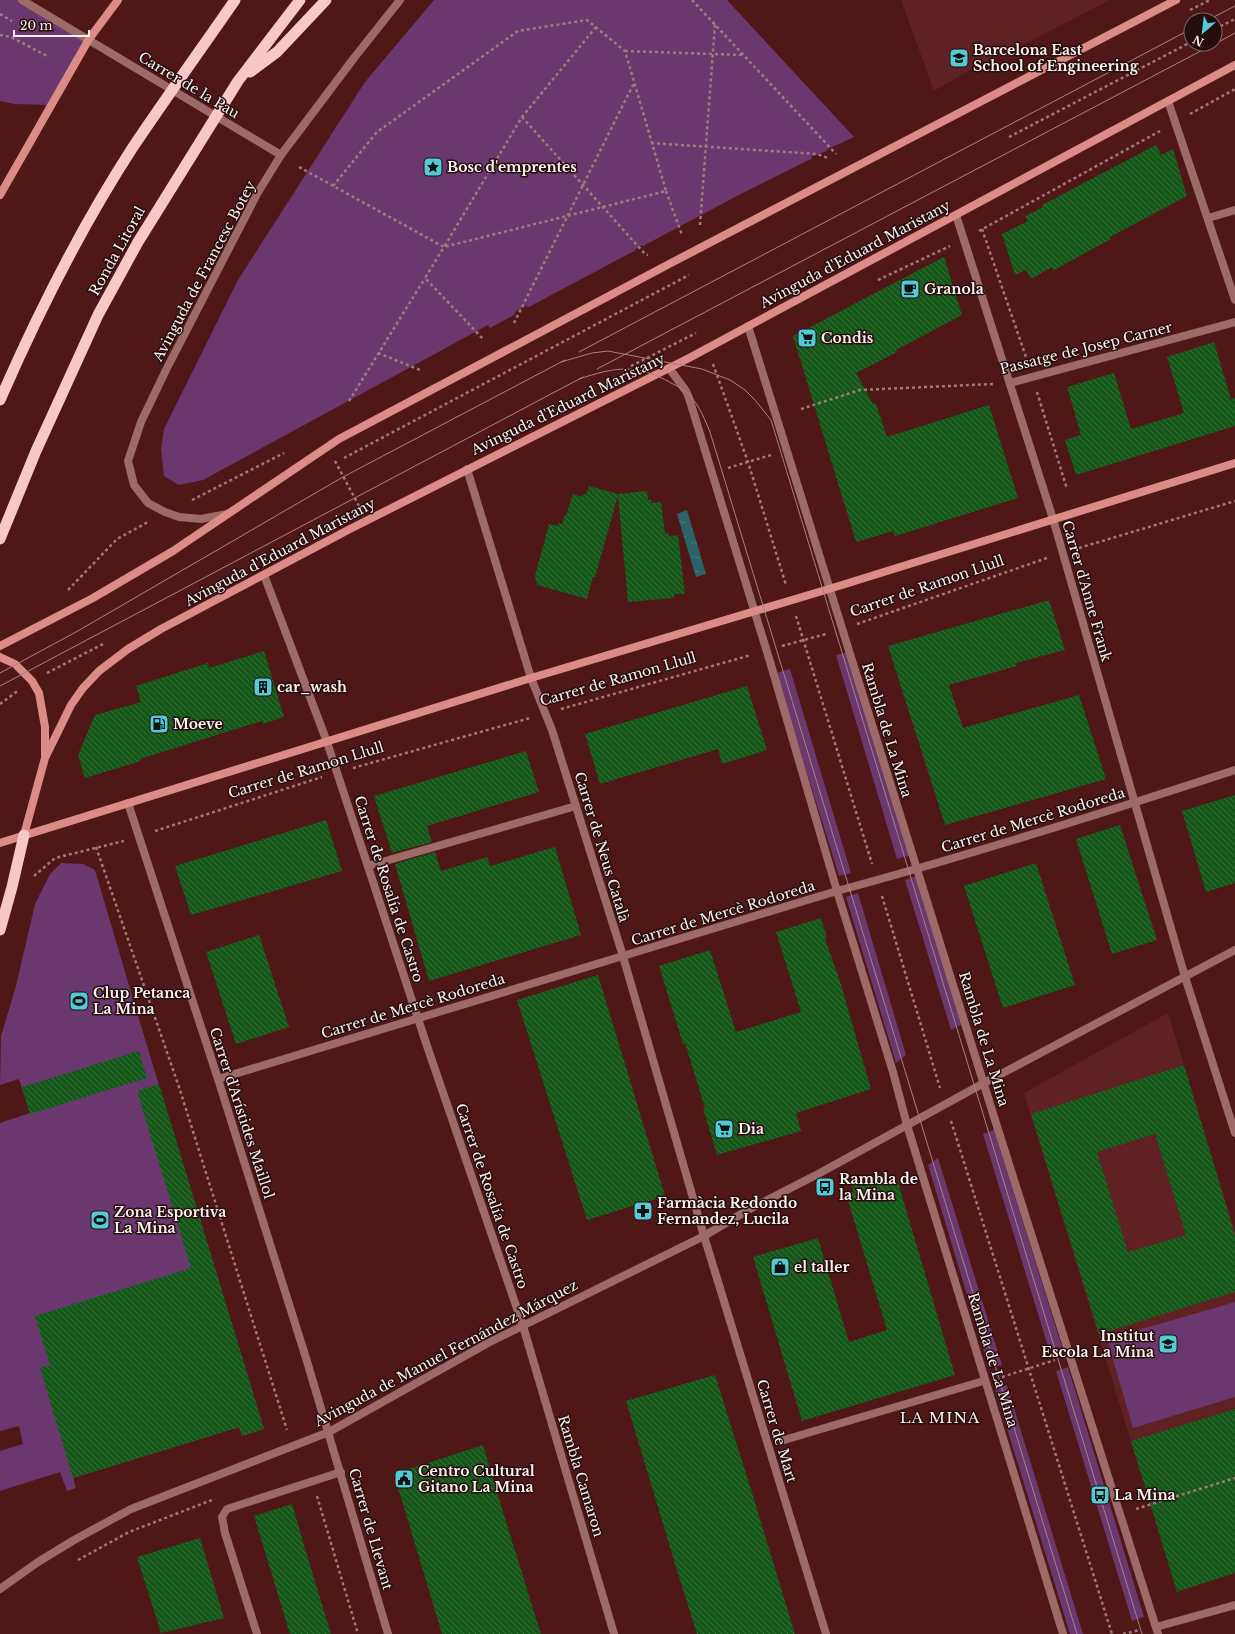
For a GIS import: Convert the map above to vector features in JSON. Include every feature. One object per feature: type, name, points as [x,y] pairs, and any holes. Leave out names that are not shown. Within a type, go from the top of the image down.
[{"type":"highway","points":[[0,400],[20,354],[90,219],[133,148],[235,0]]},
{"type":"highway","name":"Ronda Litoral","points":[[0,539],[36,451],[98,315],[138,242],[238,81],[300,0]]},
{"type":"highway","points":[[238,81],[277,52],[326,0]]},
{"type":"highway","points":[[0,930],[24,835]]},
{"type":"main road","points":[[0,195],[89,39],[118,0]]},
{"type":"main road","points":[[0,646],[135,574],[173,551],[339,439],[664,267],[1176,0]]},
{"type":"main road","name":"Avinguda d'Eduard Maristany","points":[[24,835],[45,758],[71,706],[83,688],[99,671],[128,649],[161,629],[350,529],[669,368],[1235,65]]},
{"type":"main road","name":"Carrer de Ramon Llull","points":[[24,835],[531,678],[754,610],[829,589],[1053,518],[1235,463]]},
{"type":"main road","points":[[0,657],[15,664],[32,681],[39,693],[45,727],[45,758]]},
{"type":"main road","points":[[0,843],[24,835]]},
{"type":"street","name":"Carrer de la Pau","points":[[22,0],[281,156]]},
{"type":"street","name":"Avinguda de Francesc Botey","points":[[227,514],[201,519],[179,517],[165,512],[148,503],[134,485],[128,461],[141,422],[166,370],[257,194],[281,156],[354,58],[400,0]]},
{"type":"street","points":[[1168,101],[1235,300]]},
{"type":"street","points":[[1208,218],[1235,210]]},
{"type":"street","name":"Carrer d'Anne Frank","points":[[956,215],[1053,518],[1185,977],[1235,1133]]},
{"type":"street","name":"Passatge de Josep Carner","points":[[1010,383],[1235,322]]},
{"type":"street","name":"Rambla de La Mina","points":[[748,326],[829,589],[1157,1630]]},
{"type":"street","name":"Rambla de La Mina","points":[[669,368],[686,391],[767,650],[837,891],[893,1072],[907,1125],[1064,1634]]},
{"type":"street","name":"Carrer de Neus Català","points":[[467,469],[531,678],[546,713],[623,957],[704,1236]]},
{"type":"street","name":"Carrer de Rosalía de Castro","points":[[264,575],[327,742],[418,1018],[523,1326]]},
{"type":"street","name":"Carrer de Mercè Rodoreda","points":[[218,1079],[837,891],[918,869],[1135,803],[1235,770]]},
{"type":"street","name":"Carrer d'Arístides Maillol","points":[[128,803],[218,1079],[329,1432]]},
{"type":"street","points":[[368,866],[576,806]]},
{"type":"street","name":"Avinguda de Manuel Fernández Márquez","points":[[2,1588],[38,1562],[74,1540],[131,1509],[329,1432],[488,1343],[704,1236],[748,1210],[1235,950]]},
{"type":"street","name":"Carrer de Mart","points":[[704,1236],[826,1634]]},
{"type":"street","name":"Rambla Camaron","points":[[523,1326],[614,1634]]},
{"type":"street","points":[[784,1440],[980,1382]]},
{"type":"street","name":"Carrer de Llevant","points":[[329,1432],[388,1634]]},
{"type":"street","points":[[257,1634],[225,1533],[222,1517],[227,1509],[340,1472]]},
{"type":"street","points":[[1157,1630],[1235,1605]]},
{"type":"path","points":[[692,0],[836,154]]},
{"type":"path","points":[[0,14],[12,21]]},
{"type":"path","points":[[1223,25],[1235,19]]},
{"type":"path","points":[[333,186],[377,132],[518,31],[587,20],[625,51],[651,144],[682,235]]},
{"type":"path","points":[[700,225],[715,24]]},
{"type":"path","points":[[349,401],[444,247],[522,116],[596,28]]},
{"type":"path","points":[[0,35],[11,37],[49,57]]},
{"type":"path","points":[[1009,137],[1183,46]]},
{"type":"path","points":[[625,51],[743,55]]},
{"type":"path","points":[[514,323],[634,82]]},
{"type":"path","points":[[978,232],[1235,89]]},
{"type":"path","points":[[522,116],[645,254]]},
{"type":"path","points":[[651,144],[817,154],[828,158]]},
{"type":"path","points":[[299,167],[444,247],[666,191]]},
{"type":"path","points":[[982,230],[1032,377],[1066,489]]},
{"type":"path","points":[[878,280],[956,244]]},
{"type":"path","points":[[425,278],[483,338]]},
{"type":"path","points":[[378,353],[420,370]]},
{"type":"path","points":[[712,363],[748,462],[946,1104],[1112,1634]]},
{"type":"path","name":"Passatge de Josep Carner","points":[[801,409],[860,390],[1010,383]]},
{"type":"path","points":[[711,474],[787,451]]},
{"type":"path","name":"Avinguda d'Eduard Maristany","points":[[336,462],[361,510]]},
{"type":"path","name":"Carrer de Ramon Llull","points":[[12,887],[25,883],[55,858],[139,837],[337,773],[842,629],[1063,553],[1235,500]]},
{"type":"path","points":[[96,848],[179,1087],[289,1435]]},
{"type":"path","points":[[998,1378],[1059,1359]]},
{"type":"path","points":[[1120,1514],[1235,1478]]},
{"type":"path","points":[[312,1481],[358,1634]]},
{"type":"path","points":[[71,1564],[129,1532],[218,1498]]},
{"type":"shaded area","points":[[0,0],[22,0],[89,39],[51,105],[14,104],[0,101]]},
{"type":"shaded area","points":[[434,0],[727,0],[854,137],[826,150],[827,151],[810,157],[813,158],[643,246],[642,245],[636,250],[527,308],[528,305],[516,311],[514,315],[490,328],[488,325],[203,480],[179,485],[164,476],[161,449],[164,429],[238,280],[365,82]]},
{"type":"shaded area","name":"Barcelona East School of Engineering","points":[[901,0],[1110,0],[1023,45],[970,70],[934,91]]},
{"type":"shaded area","points":[[849,652],[911,855],[897,859],[836,655]]},
{"type":"shaded area","points":[[790,669],[851,873],[839,876],[776,673]]},
{"type":"shaded area","name":"Zona Esportiva La Mina","points":[[61,863],[83,864],[95,870],[264,1429],[242,1436],[239,1427],[73,1478],[76,1488],[67,1491],[60,1472],[0,1491],[0,1451],[23,1444],[19,1426],[0,1431],[0,1123],[30,1113],[19,1079],[0,1085],[1,1036],[16,986],[35,904],[50,874]]},
{"type":"shaded area","points":[[917,876],[962,1024],[951,1030],[905,880]]},
{"type":"shaded area","points":[[858,893],[906,1055],[896,1063],[846,897]]},
{"type":"shaded area","name":"Institut Escola La Mina","points":[[1168,1013],[1235,1232],[1235,1455],[1144,1484],[1024,1093]]},
{"type":"shaded area","points":[[994,1130],[1062,1347],[1049,1350],[983,1134]]},
{"type":"shaded area","points":[[938,1158],[1002,1365],[989,1368],[928,1165]]},
{"type":"shaded area","points":[[1235,1302],[1235,1397],[1133,1428],[1107,1339]]},
{"type":"shaded area","points":[[1068,1367],[1144,1617],[1132,1621],[1056,1371]]},
{"type":"shaded area","points":[[1007,1385],[1083,1634],[1070,1634],[995,1389]]},
{"type":"water","points":[[687,510],[706,574],[696,577],[677,514]]},
{"type":"building","points":[[1156,145],[1161,155],[1173,149],[1187,196],[1110,237],[1111,239],[1054,270],[1052,267],[1031,279],[1026,270],[1015,275],[1002,234],[1028,221],[1025,216],[1043,207],[1042,205]]},
{"type":"building","points":[[944,257],[962,315],[896,350],[897,352],[856,373],[873,404],[876,404],[887,437],[989,405],[1018,498],[895,536],[893,531],[856,542],[793,336]]},
{"type":"building","points":[[1214,342],[1231,399],[1235,398],[1235,426],[1076,475],[1065,440],[1081,435],[1067,387],[1114,373],[1131,429],[1184,413],[1167,357]]},
{"type":"building","points":[[589,486],[618,494],[647,491],[648,500],[651,500],[651,503],[661,502],[665,534],[668,533],[669,536],[678,535],[685,594],[674,594],[674,598],[628,602],[618,496],[595,577],[593,577],[587,599],[537,585],[535,576],[549,524],[558,526],[559,523],[562,524],[573,494],[582,497],[583,494],[586,495]]},
{"type":"building","points":[[1049,600],[1065,650],[1016,663],[1017,666],[949,685],[963,728],[1079,695],[1106,779],[945,825],[888,646]]},
{"type":"building","name":"Moeve","points":[[264,651],[284,717],[263,724],[262,721],[140,759],[141,761],[85,778],[78,755],[95,715],[141,702],[136,686],[208,663],[209,668]]},
{"type":"building","points":[[747,686],[767,750],[722,764],[718,749],[600,784],[585,734]]},
{"type":"building","points":[[526,751],[539,792],[427,826],[432,842],[392,853],[374,796]]},
{"type":"building","points":[[1235,795],[1235,883],[1206,892],[1182,811]]},
{"type":"building","points":[[326,820],[342,871],[191,915],[175,866]]},
{"type":"building","points":[[1120,825],[1157,940],[1112,954],[1076,839]]},
{"type":"building","points":[[555,847],[581,935],[429,981],[395,864],[435,852],[441,871],[487,857],[490,866]]},
{"type":"building","points":[[1036,863],[1075,985],[1003,1008],[964,886]]},
{"type":"building","points":[[821,918],[827,938],[825,939],[840,981],[871,1089],[796,1113],[801,1131],[717,1155],[703,1108],[705,1108],[685,1043],[683,1044],[659,966],[710,950],[736,1032],[801,1012],[776,932]]},
{"type":"building","points":[[259,935],[289,1027],[236,1044],[206,952]]},
{"type":"building","points":[[598,975],[665,1196],[587,1220],[517,1000]]},
{"type":"building","points":[[139,1051],[147,1078],[30,1114],[22,1087]]},
{"type":"building","points":[[1184,1065],[1235,1235],[1235,1292],[1099,1334],[1031,1114]],"holes":[[[1155,1134],[1186,1235],[1128,1252],[1097,1152]]]},
{"type":"building","points":[[159,1084],[264,1429],[242,1436],[240,1427],[73,1478],[40,1368],[50,1365],[35,1316],[191,1268],[137,1091]]},
{"type":"building","points":[[887,1174],[889,1181],[897,1179],[955,1375],[802,1421],[753,1257],[818,1238],[849,1342],[887,1330],[846,1194],[854,1192],[851,1184]]},
{"type":"building","points":[[715,1375],[795,1634],[697,1634],[680,1580],[626,1401]]},
{"type":"building","points":[[1235,1409],[1235,1573],[1177,1592],[1131,1441]]},
{"type":"building","points":[[483,1445],[541,1634],[442,1634],[394,1474]]},
{"type":"building","points":[[292,1504],[331,1634],[290,1634],[254,1516]]},
{"type":"building","points":[[200,1538],[224,1618],[161,1633],[137,1557]]},
{"type":"tram line","points":[[1223,12],[1235,6]]},
{"type":"tram line","points":[[579,352],[1183,33]]},
{"type":"tram line","points":[[1223,40],[1235,33]]},
{"type":"tram line","points":[[597,369],[1199,52]]},
{"type":"tram line","points":[[561,362],[592,353],[608,351],[702,369],[730,380],[745,390],[771,420],[1142,1634]]},
{"type":"tram line","points":[[0,673],[76,632],[343,477],[565,360]]},
{"type":"tram line","points":[[579,379],[615,370],[626,369],[647,372],[682,389],[689,395],[700,409],[710,432],[1077,1634]]},
{"type":"tram line","points":[[0,686],[583,377]]},
{"type":"place","name":"Barcelona East School of Engineering","points":[[959,58]]},
{"type":"place","name":"Bosc d'emprentes","points":[[433,167]]},
{"type":"place","name":"Granola","points":[[910,289]]},
{"type":"place","name":"Condis","points":[[807,338]]},
{"type":"place","name":"car_wash","points":[[263,687]]},
{"type":"place","name":"Moeve","points":[[159,724]]},
{"type":"place","name":"Clup Petanca La Mina","points":[[79,1001]]},
{"type":"place","name":"Dia","points":[[724,1129]]},
{"type":"place","name":"Rambla de la Mina","points":[[825,1187]]},
{"type":"place","name":"Farmàcia Redondo Fernandez, Lucila","points":[[643,1211]]},
{"type":"place","name":"Zona Esportiva La Mina","points":[[100,1220]]},
{"type":"place","name":"el taller","points":[[780,1267]]},
{"type":"place","name":"Institut Escola La Mina","points":[[1168,1344]]},
{"type":"place","name":"Centro Cultural Gitano La Mina","points":[[404,1479]]},
{"type":"place","name":"La Mina","points":[[1100,1495]]},
{"type":"district","name":"LA MINA","points":[[940,1417]]}]
